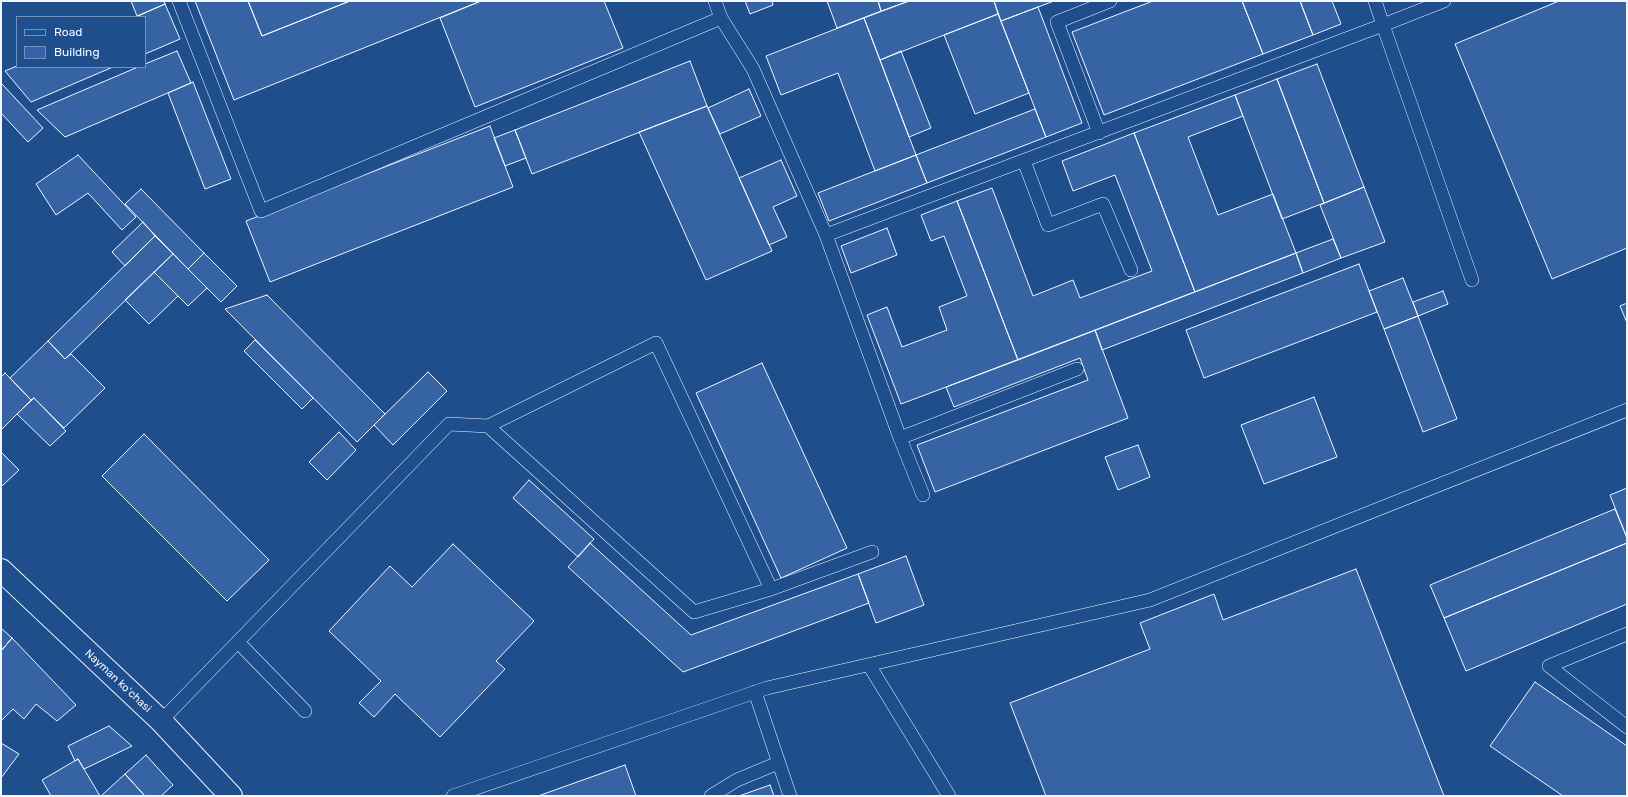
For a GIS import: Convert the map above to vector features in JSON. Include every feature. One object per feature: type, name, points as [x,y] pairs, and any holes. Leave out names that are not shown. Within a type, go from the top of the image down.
[{"type":"main road","name":"Nayman koʻchasi","points":[[1,570],[161,721],[231,796]]},
{"type":"lane","points":[[179,1],[261,211],[721,18]]},
{"type":"lane","points":[[715,1],[721,18],[753,69],[826,235],[900,438],[923,495]]},
{"type":"lane","points":[[1099,133],[1057,22],[1110,1]]},
{"type":"lane","points":[[1375,1],[1472,280]]},
{"type":"lane","points":[[826,235],[1024,162],[1444,1]]},
{"type":"lane","points":[[1024,162],[1048,225],[1103,204],[1131,270]]},
{"type":"lane","points":[[161,721],[449,424],[488,426],[656,343],[771,590]]},
{"type":"lane","points":[[900,438],[1076,369]]},
{"type":"lane","points":[[453,796],[767,688],[1150,600],[1627,410]]},
{"type":"lane","points":[[488,426],[694,612],[771,590],[872,552]]},
{"type":"lane","points":[[1627,634],[1549,666],[1627,727]]},
{"type":"lane","points":[[238,642],[305,711]]},
{"type":"lane","points":[[869,665],[949,796]]},
{"type":"lane","points":[[755,692],[790,796]]},
{"type":"lane","points":[[711,796],[737,780],[778,763]]},
{"type":"building","points":[[131,1],[164,1],[165,4],[137,16]]},
{"type":"building","points":[[195,1],[248,1],[262,36],[350,1],[481,1],[234,100]]},
{"type":"building","points":[[248,1],[350,1],[262,36]]},
{"type":"building","points":[[481,1],[604,1],[623,48],[475,107],[440,18]]},
{"type":"building","points":[[745,1],[772,1],[773,5],[750,14]]},
{"type":"building","points":[[827,1],[878,1],[881,11],[837,28]]},
{"type":"building","points":[[878,1],[909,1],[881,11]]},
{"type":"building","points":[[909,1],[994,1],[998,14],[880,60],[864,18]]},
{"type":"building","points":[[994,1],[1054,1],[1001,21]]},
{"type":"building","points":[[1153,1],[1242,1],[1263,54],[1104,115],[1072,32]]},
{"type":"building","points":[[1242,1],[1300,1],[1313,35],[1263,54]]},
{"type":"building","points":[[1300,1],[1332,1],[1341,24],[1313,35]]},
{"type":"building","points":[[1559,1],[1627,1],[1627,248],[1552,279],[1455,44]]},
{"type":"building","points":[[165,4],[180,39],[146,54],[146,16],[138,16]]},
{"type":"building","points":[[1038,7],[1082,123],[1046,137],[1001,21]]},
{"type":"building","points":[[998,14],[1029,93],[975,114],[944,35]]},
{"type":"building","points":[[864,18],[916,155],[875,171],[838,73],[781,95],[766,56]]},
{"type":"building","points":[[177,51],[191,83],[65,137],[37,110],[136,68],[146,68],[146,64]]},
{"type":"building","points":[[901,51],[931,128],[909,137],[880,60]]},
{"type":"building","points":[[690,61],[707,106],[532,174],[515,130]]},
{"type":"building","points":[[1317,64],[1364,187],[1324,203],[1277,79]]},
{"type":"building","points":[[16,66],[16,68],[111,68],[31,102],[5,71]]},
{"type":"building","points":[[1277,79],[1324,203],[1282,219],[1235,95]]},
{"type":"building","points":[[193,82],[231,179],[205,189],[168,93]]},
{"type":"building","points":[[1,83],[43,128],[28,142],[1,113]]},
{"type":"building","points":[[749,89],[761,116],[720,134],[708,108]]},
{"type":"building","points":[[1235,95],[1243,116],[1188,137],[1218,215],[1273,194],[1296,253],[1195,292],[1134,133]]},
{"type":"building","points":[[707,106],[772,251],[706,280],[639,132]]},
{"type":"building","points":[[1035,109],[1046,137],[927,183],[916,155]]},
{"type":"building","points":[[490,126],[513,187],[270,282],[246,221]]},
{"type":"building","points":[[515,130],[526,158],[505,166],[494,138]]},
{"type":"building","points":[[1134,133],[1195,292],[1018,360],[957,201],[992,188],[1033,296],[1073,280],[1080,298],[1152,271],[1115,175],[1073,191],[1062,161]]},
{"type":"building","points":[[78,155],[136,217],[122,230],[88,193],[56,215],[36,184]]},
{"type":"building","points":[[916,155],[927,183],[829,221],[818,193]]},
{"type":"building","points":[[781,160],[797,196],[773,207],[787,237],[769,245],[739,178]]},
{"type":"building","points":[[1364,187],[1385,242],[1341,258],[1320,205]]},
{"type":"building","points":[[141,189],[204,253],[188,269],[125,204]]},
{"type":"building","points":[[957,201],[1018,360],[901,404],[867,315],[887,307],[902,347],[947,330],[939,307],[967,296],[944,236],[931,241],[921,215]]},
{"type":"building","points":[[143,222],[155,236],[125,266],[112,252]]},
{"type":"building","points":[[887,228],[897,255],[851,273],[841,246]]},
{"type":"building","points":[[155,236],[173,254],[65,359],[48,341]]},
{"type":"building","points":[[1333,239],[1341,258],[1303,273],[1296,253]]},
{"type":"building","points":[[204,253],[237,286],[221,302],[188,269]]},
{"type":"building","points":[[1296,253],[1303,273],[1102,350],[1095,330]]},
{"type":"building","points":[[173,254],[207,288],[188,306],[154,272]]},
{"type":"building","points":[[1359,264],[1377,312],[1204,378],[1186,330]]},
{"type":"building","points":[[154,272],[178,296],[149,324],[125,300]]},
{"type":"building","points":[[1403,278],[1418,316],[1384,329],[1369,291]]},
{"type":"building","points":[[1443,291],[1448,304],[1418,316],[1413,302]]},
{"type":"building","points":[[267,295],[385,414],[357,442],[225,309]]},
{"type":"building","points":[[1627,303],[1627,323],[1620,306]]},
{"type":"building","points":[[1418,316],[1457,419],[1423,432],[1384,329]]},
{"type":"building","points":[[1095,330],[1128,418],[935,492],[917,445],[1088,380],[1080,358],[954,407],[946,387]]},
{"type":"building","points":[[255,340],[313,398],[302,409],[244,351]]},
{"type":"building","points":[[48,341],[65,359],[71,354],[105,388],[64,428],[34,398],[31,400],[10,378]]},
{"type":"building","points":[[762,363],[847,548],[781,578],[696,393]]},
{"type":"building","points":[[428,372],[447,391],[393,445],[374,425]]},
{"type":"building","points":[[5,373],[31,400],[1,430],[1,377]]},
{"type":"building","points":[[1314,397],[1337,457],[1264,484],[1241,425]]},
{"type":"building","points":[[34,398],[66,431],[50,446],[17,414]]},
{"type":"building","points":[[339,432],[356,450],[327,480],[309,462]]},
{"type":"building","points":[[144,434],[269,560],[227,601],[102,476]]},
{"type":"building","points":[[1138,445],[1150,477],[1118,490],[1105,457]]},
{"type":"building","points":[[1,452],[19,470],[2,486],[1,484]]},
{"type":"building","points":[[529,480],[594,539],[578,557],[513,498]]},
{"type":"building","points":[[1627,488],[1627,538],[1610,495]]},
{"type":"building","points":[[1615,509],[1627,538],[1627,543],[1444,618],[1430,585]]},
{"type":"building","points":[[590,543],[691,635],[858,574],[869,603],[683,672],[568,567]]},
{"type":"building","points":[[1627,543],[1627,604],[1466,671],[1444,618]]},
{"type":"building","points":[[453,544],[534,621],[496,661],[505,669],[440,737],[395,694],[374,717],[359,703],[381,681],[329,631],[390,566],[412,587]]},
{"type":"building","points":[[906,556],[924,605],[876,623],[858,574]]},
{"type":"building","points":[[1356,569],[1444,796],[1046,796],[1010,703],[1150,649],[1140,623],[1214,594],[1223,620]]},
{"type":"building","points":[[1,628],[12,638],[1,651]]},
{"type":"building","points":[[12,638],[76,705],[57,721],[36,704],[24,719],[13,709],[1,721],[1,651]]},
{"type":"building","points":[[1535,682],[1627,746],[1627,796],[1563,796],[1490,746]]},
{"type":"building","points":[[109,726],[132,746],[84,769],[78,759],[75,761],[68,746]]},
{"type":"building","points":[[1,743],[19,754],[1,778]]},
{"type":"building","points":[[146,755],[173,785],[161,796],[145,796],[125,774]]},
{"type":"building","points":[[78,759],[100,796],[51,796],[42,780]]},
{"type":"building","points":[[625,765],[636,796],[538,796]]},
{"type":"building","points":[[125,774],[145,796],[101,796]]},
{"type":"building","points":[[770,785],[774,796],[739,796]]}]
